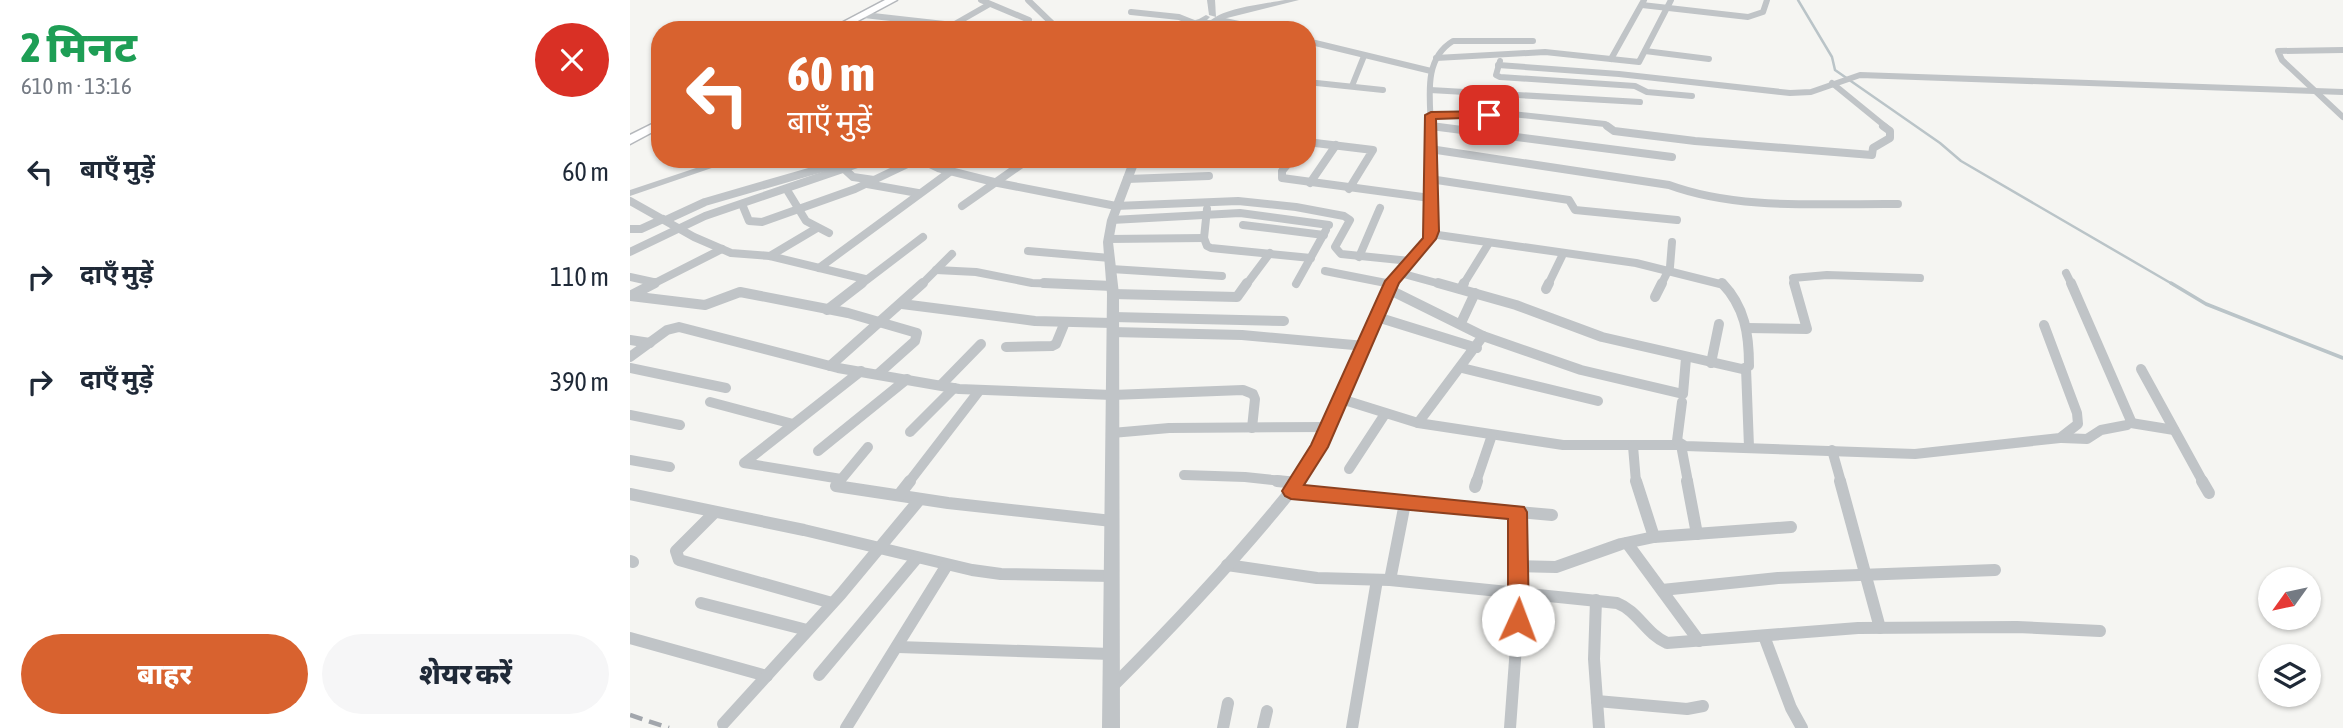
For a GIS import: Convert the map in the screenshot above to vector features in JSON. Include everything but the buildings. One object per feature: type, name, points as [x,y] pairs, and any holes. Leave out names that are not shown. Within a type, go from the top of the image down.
[{"type":"main road","points":[[851,21],[892,0]]},
{"type":"main road","points":[[630,140],[651,128]]},
{"type":"street","points":[[981,0],[988,5],[1016,12],[1029,20]]},
{"type":"street","points":[[1028,0],[1050,21]]},
{"type":"street","points":[[1209,21],[1211,0]]},
{"type":"street","points":[[1131,12],[1209,21],[1295,0]]},
{"type":"street","points":[[1436,58],[1502,52],[1545,52],[1639,62],[1671,0]]},
{"type":"street","points":[[1611,59],[1643,2],[1667,8],[1748,17],[1763,12],[1767,0]]},
{"type":"street","points":[[959,21],[988,5]]},
{"type":"street","points":[[977,11],[1010,15]]},
{"type":"street","points":[[864,15],[917,21]]},
{"type":"street","points":[[1111,688],[1172,627],[1262,528],[1294,487],[1328,427],[1390,287],[1431,234],[1430,89],[1431,71],[1436,58],[1446,45],[1453,41],[1533,41]]},
{"type":"street","points":[[1316,43],[1431,71]]},
{"type":"street","points":[[2343,50],[2278,51],[2282,60],[2343,117]]},
{"type":"street","points":[[1645,51],[1709,59]]},
{"type":"street","points":[[1502,52],[1496,75],[1500,77],[1636,86],[1647,92],[1692,96]]},
{"type":"street","points":[[1352,86],[1364,56]]},
{"type":"street","points":[[1499,65],[1576,69],[1747,90],[1814,92],[1834,82],[1860,75],[2343,92]]},
{"type":"street","points":[[1431,121],[1502,113],[1605,124],[1614,131],[1695,141],[1872,155],[1873,148],[1890,138],[1890,131],[1834,82]]},
{"type":"street","points":[[1316,83],[1383,90]]},
{"type":"street","points":[[1430,89],[1640,102]]},
{"type":"street","points":[[1431,121],[1672,157]]},
{"type":"street","points":[[1316,143],[1373,150],[1349,189]]},
{"type":"street","points":[[1310,183],[1336,145]]},
{"type":"street","points":[[1430,149],[1669,185],[1702,197],[1772,202],[1898,204]]},
{"type":"street","points":[[630,193],[706,168]]},
{"type":"street","points":[[632,229],[705,202],[826,168]]},
{"type":"street","points":[[630,253],[678,228],[786,190],[832,168]]},
{"type":"street","points":[[845,168],[856,178],[918,193]]},
{"type":"street","points":[[742,204],[749,221],[753,223],[871,182],[900,168]]},
{"type":"street","points":[[941,168],[1114,213],[1240,212],[1329,225]]},
{"type":"street","points":[[962,206],[1017,168]]},
{"type":"street","points":[[1111,728],[1112,290],[1109,239],[1114,213],[1131,168]]},
{"type":"street","points":[[1286,168],[1281,176],[1310,183],[1430,198]]},
{"type":"street","points":[[819,268],[951,171]]},
{"type":"street","points":[[1127,178],[1209,176]]},
{"type":"street","points":[[1430,179],[1569,200],[1575,210],[1678,220]]},
{"type":"street","points":[[786,190],[806,224],[829,233]]},
{"type":"street","points":[[630,201],[678,228],[737,254],[770,256],[865,279]]},
{"type":"street","points":[[1114,213],[1208,201],[1271,203],[1335,214],[1350,220],[1336,250],[1341,254],[1410,261]]},
{"type":"street","points":[[1208,201],[1205,238],[1207,246],[1311,258]]},
{"type":"street","points":[[1360,257],[1380,208]]},
{"type":"street","points":[[1296,284],[1335,214]]},
{"type":"street","points":[[1242,225],[1324,236]]},
{"type":"street","points":[[770,256],[817,228]]},
{"type":"street","points":[[1431,234],[1636,264],[1722,283],[1742,313],[1750,337],[1746,368],[1749,447]]},
{"type":"street","points":[[827,310],[923,237]]},
{"type":"street","points":[[1109,239],[1205,238]]},
{"type":"street","points":[[1655,297],[1668,271],[1672,242]]},
{"type":"street","points":[[1461,289],[1489,243]]},
{"type":"street","points":[[722,249],[630,296],[705,305],[740,292],[827,310],[919,335],[878,374]]},
{"type":"street","points":[[1028,251],[1110,264],[1222,276]]},
{"type":"street","points":[[936,270],[976,272],[1032,283],[1237,297],[1270,253]]},
{"type":"street","points":[[830,366],[902,304],[952,254]]},
{"type":"street","points":[[1546,289],[1563,254]]},
{"type":"street","points":[[1325,271],[1390,287],[1483,336],[1562,365],[1683,394],[1686,358]]},
{"type":"street","points":[[1400,273],[1541,313],[1602,337],[1686,358],[1746,368]]},
{"type":"street","points":[[2066,273],[2109,366],[2131,423]]},
{"type":"street","points":[[1747,328],[1807,330],[1793,278],[1827,275],[1920,278]]},
{"type":"street","points":[[630,277],[653,282]]},
{"type":"street","points":[[1461,323],[1475,293]]},
{"type":"street","points":[[902,304],[1035,321],[1112,324],[1365,346]]},
{"type":"street","points":[[1377,317],[1477,348]]},
{"type":"street","points":[[1112,324],[1284,321]]},
{"type":"street","points":[[1006,346],[1052,346],[1056,344],[1065,322]]},
{"type":"street","points":[[1712,363],[1719,324]]},
{"type":"street","points":[[2044,325],[2077,413],[2078,424],[2060,438]]},
{"type":"street","points":[[630,358],[667,330],[679,327],[830,366],[979,391],[1112,395],[1243,390],[1253,394],[1255,399],[1252,428]]},
{"type":"street","points":[[1418,424],[1477,348],[1483,336]]},
{"type":"street","points":[[630,340],[650,343]]},
{"type":"street","points":[[941,385],[981,344]]},
{"type":"street","points":[[630,368],[726,388]]},
{"type":"street","points":[[1462,368],[1598,401]]},
{"type":"street","points":[[2141,369],[2209,493]]},
{"type":"street","points":[[841,479],[745,465],[747,459],[861,372]]},
{"type":"street","points":[[818,451],[907,379]]},
{"type":"street","points":[[910,432],[954,388]]},
{"type":"street","points":[[898,495],[979,391]]},
{"type":"street","points":[[1341,399],[1418,424],[1563,445],[1681,445],[1916,454],[2060,438],[2087,439],[2111,426],[2131,423],[2174,429]]},
{"type":"street","points":[[710,402],[793,424]]},
{"type":"street","points":[[1682,402],[1677,441],[1681,445],[1697,534]]},
{"type":"street","points":[[1349,470],[1385,414]]},
{"type":"street","points":[[630,415],[680,425]]},
{"type":"street","points":[[1112,433],[1169,428],[1328,427]]},
{"type":"street","points":[[1475,487],[1492,435]]},
{"type":"street","points":[[1633,446],[1633,479],[1638,499],[1654,537]]},
{"type":"street","points":[[869,447],[836,486],[920,499],[1112,521]]},
{"type":"street","points":[[1832,450],[1880,628]]},
{"type":"street","points":[[630,460],[670,467]]},
{"type":"street","points":[[1184,475],[1245,477],[1405,503],[1552,515]]},
{"type":"street","points":[[630,494],[804,530],[947,565],[1001,574],[1112,576]]},
{"type":"street","points":[[723,724],[832,603],[920,499]]},
{"type":"street","points":[[1352,728],[1383,580],[1405,503]]},
{"type":"street","points":[[715,512],[680,545],[676,551],[679,560],[832,603]]},
{"type":"street","points":[[1510,728],[1520,592],[1518,512]]},
{"type":"street","points":[[1519,566],[1556,567],[1627,543],[1654,537],[1791,527]]},
{"type":"street","points":[[1627,543],[1699,641]]},
{"type":"street","points":[[819,675],[916,559]]},
{"type":"street","points":[[846,728],[947,565]]},
{"type":"street","points":[[1227,565],[1317,578],[1383,580],[1624,604],[1632,609],[1659,641],[1699,641],[1880,628],[2017,627],[2101,631]]},
{"type":"street","points":[[1661,590],[1864,573],[1995,570]]},
{"type":"street","points":[[1596,600],[1594,659],[1600,728]]},
{"type":"street","points":[[701,603],[807,630]]},
{"type":"street","points":[[1764,636],[1791,708],[1802,728]]},
{"type":"street","points":[[630,638],[766,676]]},
{"type":"street","points":[[898,647],[1111,654]]},
{"type":"street","points":[[1597,701],[1687,709],[1703,706]]},
{"type":"street","points":[[1223,728],[1228,703]]},
{"type":"street","points":[[1263,728],[1267,710]]},
{"type":"waterway","points":[[1798,0],[1832,57],[1835,70],[1940,143],[1961,161],[2174,285]]},
{"type":"waterway","points":[[2171,283],[2206,304],[2343,358]]},
{"type":"railway","points":[[630,715],[669,728]]},
{"type":"route","points":[[1489,115],[1431,115],[1432,231],[1426,244],[1393,281],[1319,447],[1291,491],[1518,512],[1518,620]]}]
